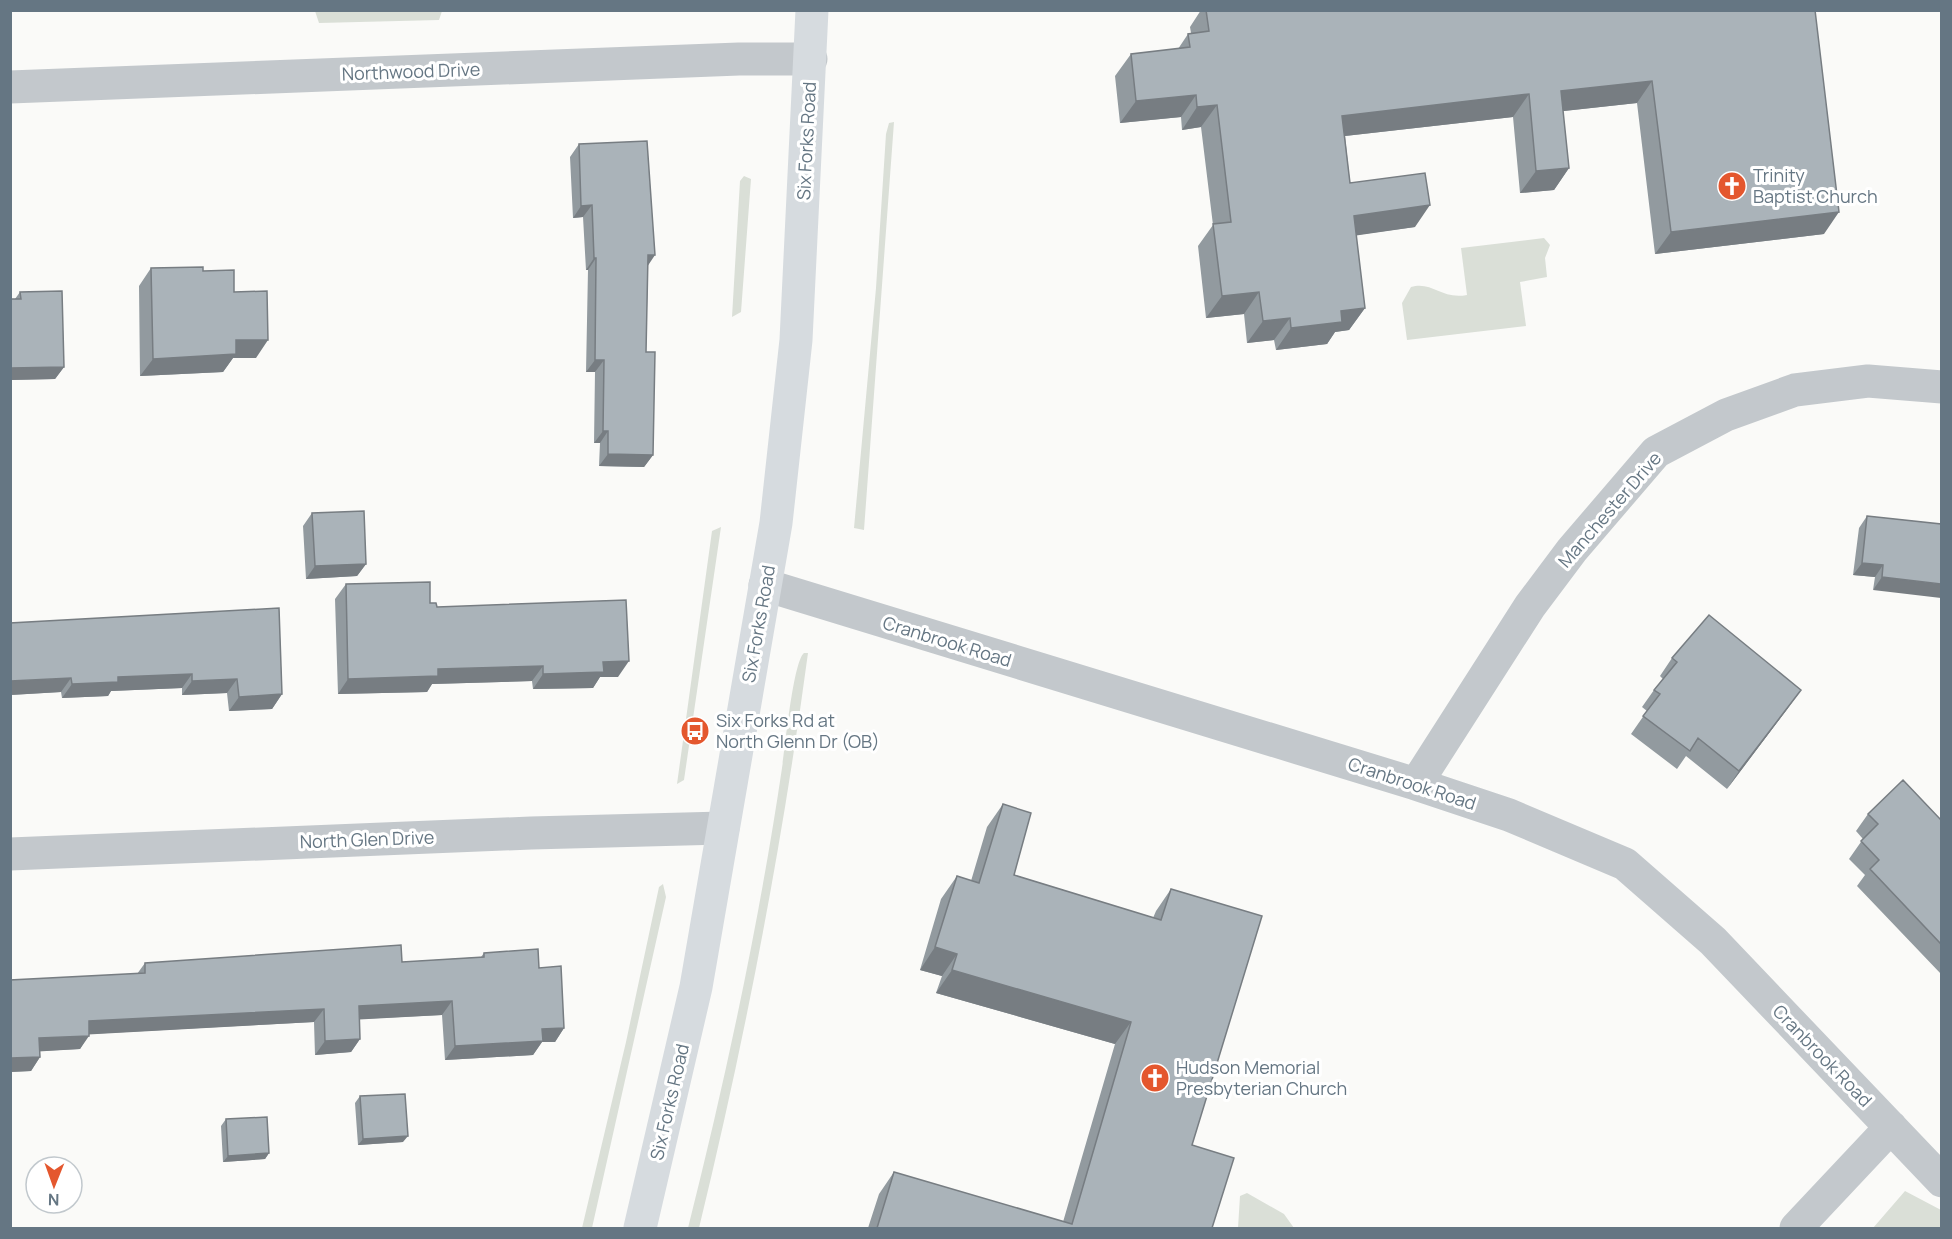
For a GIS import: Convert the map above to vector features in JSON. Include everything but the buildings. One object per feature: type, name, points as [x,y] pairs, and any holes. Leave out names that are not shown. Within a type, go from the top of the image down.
[{"type":"main road","name":"Six Forks Road","points":[[640,1228],[696,987],[765,585],[787,442],[795,351],[812,10]]},
{"type":"street","name":"Northwood Drive","points":[[10,87],[739,59],[811,59]]},
{"type":"street","name":"Manchester Drive","points":[[1416,784],[1530,606],[1572,550],[1656,452],[1725,415],[1795,390],[1868,381],[1941,387]]},
{"type":"street","name":"Cranbrook Road","points":[[765,585],[1416,784],[1509,815],[1625,864],[1713,941],[1941,1180]]},
{"type":"street","name":"North Glen Drive","points":[[10,854],[541,832],[723,828]]},
{"type":"street","points":[[1796,1228],[1891,1127]]},
{"type":"shaded area","points":[[315,10],[442,11],[439,20],[319,23]]},
{"type":"shaded area","points":[[894,122],[864,530],[854,528],[876,288],[886,134],[889,123]]},
{"type":"shaded area","points":[[744,176],[751,179],[741,312],[732,317],[740,181]]},
{"type":"shaded area","points":[[1544,238],[1550,245],[1545,258],[1547,277],[1520,282],[1526,326],[1407,340],[1402,303],[1411,287],[1425,286],[1450,295],[1467,295],[1461,248]]},
{"type":"shaded area","points":[[721,527],[684,780],[677,784],[712,531]]},
{"type":"shaded area","points":[[804,653],[808,653],[798,726],[747,1014],[699,1228],[688,1228],[741,999],[773,826],[793,688],[796,672]]},
{"type":"shaded area","points":[[663,884],[666,897],[592,1228],[582,1228],[626,1042],[659,887]]},
{"type":"shaded area","points":[[1905,1191],[1941,1210],[1941,1228],[1873,1228]]},
{"type":"shaded area","points":[[1247,1193],[1284,1214],[1294,1228],[1238,1228],[1240,1196]]},
{"type":"place","name":"Trinity Baptist Church","points":[[1732,186]]},
{"type":"place","name":"Six Forks Rd at North Glenn Dr (OB)","points":[[695,731]]},
{"type":"place","name":"Hudson Memorial Presbyterian Church","points":[[1155,1078]]}]
